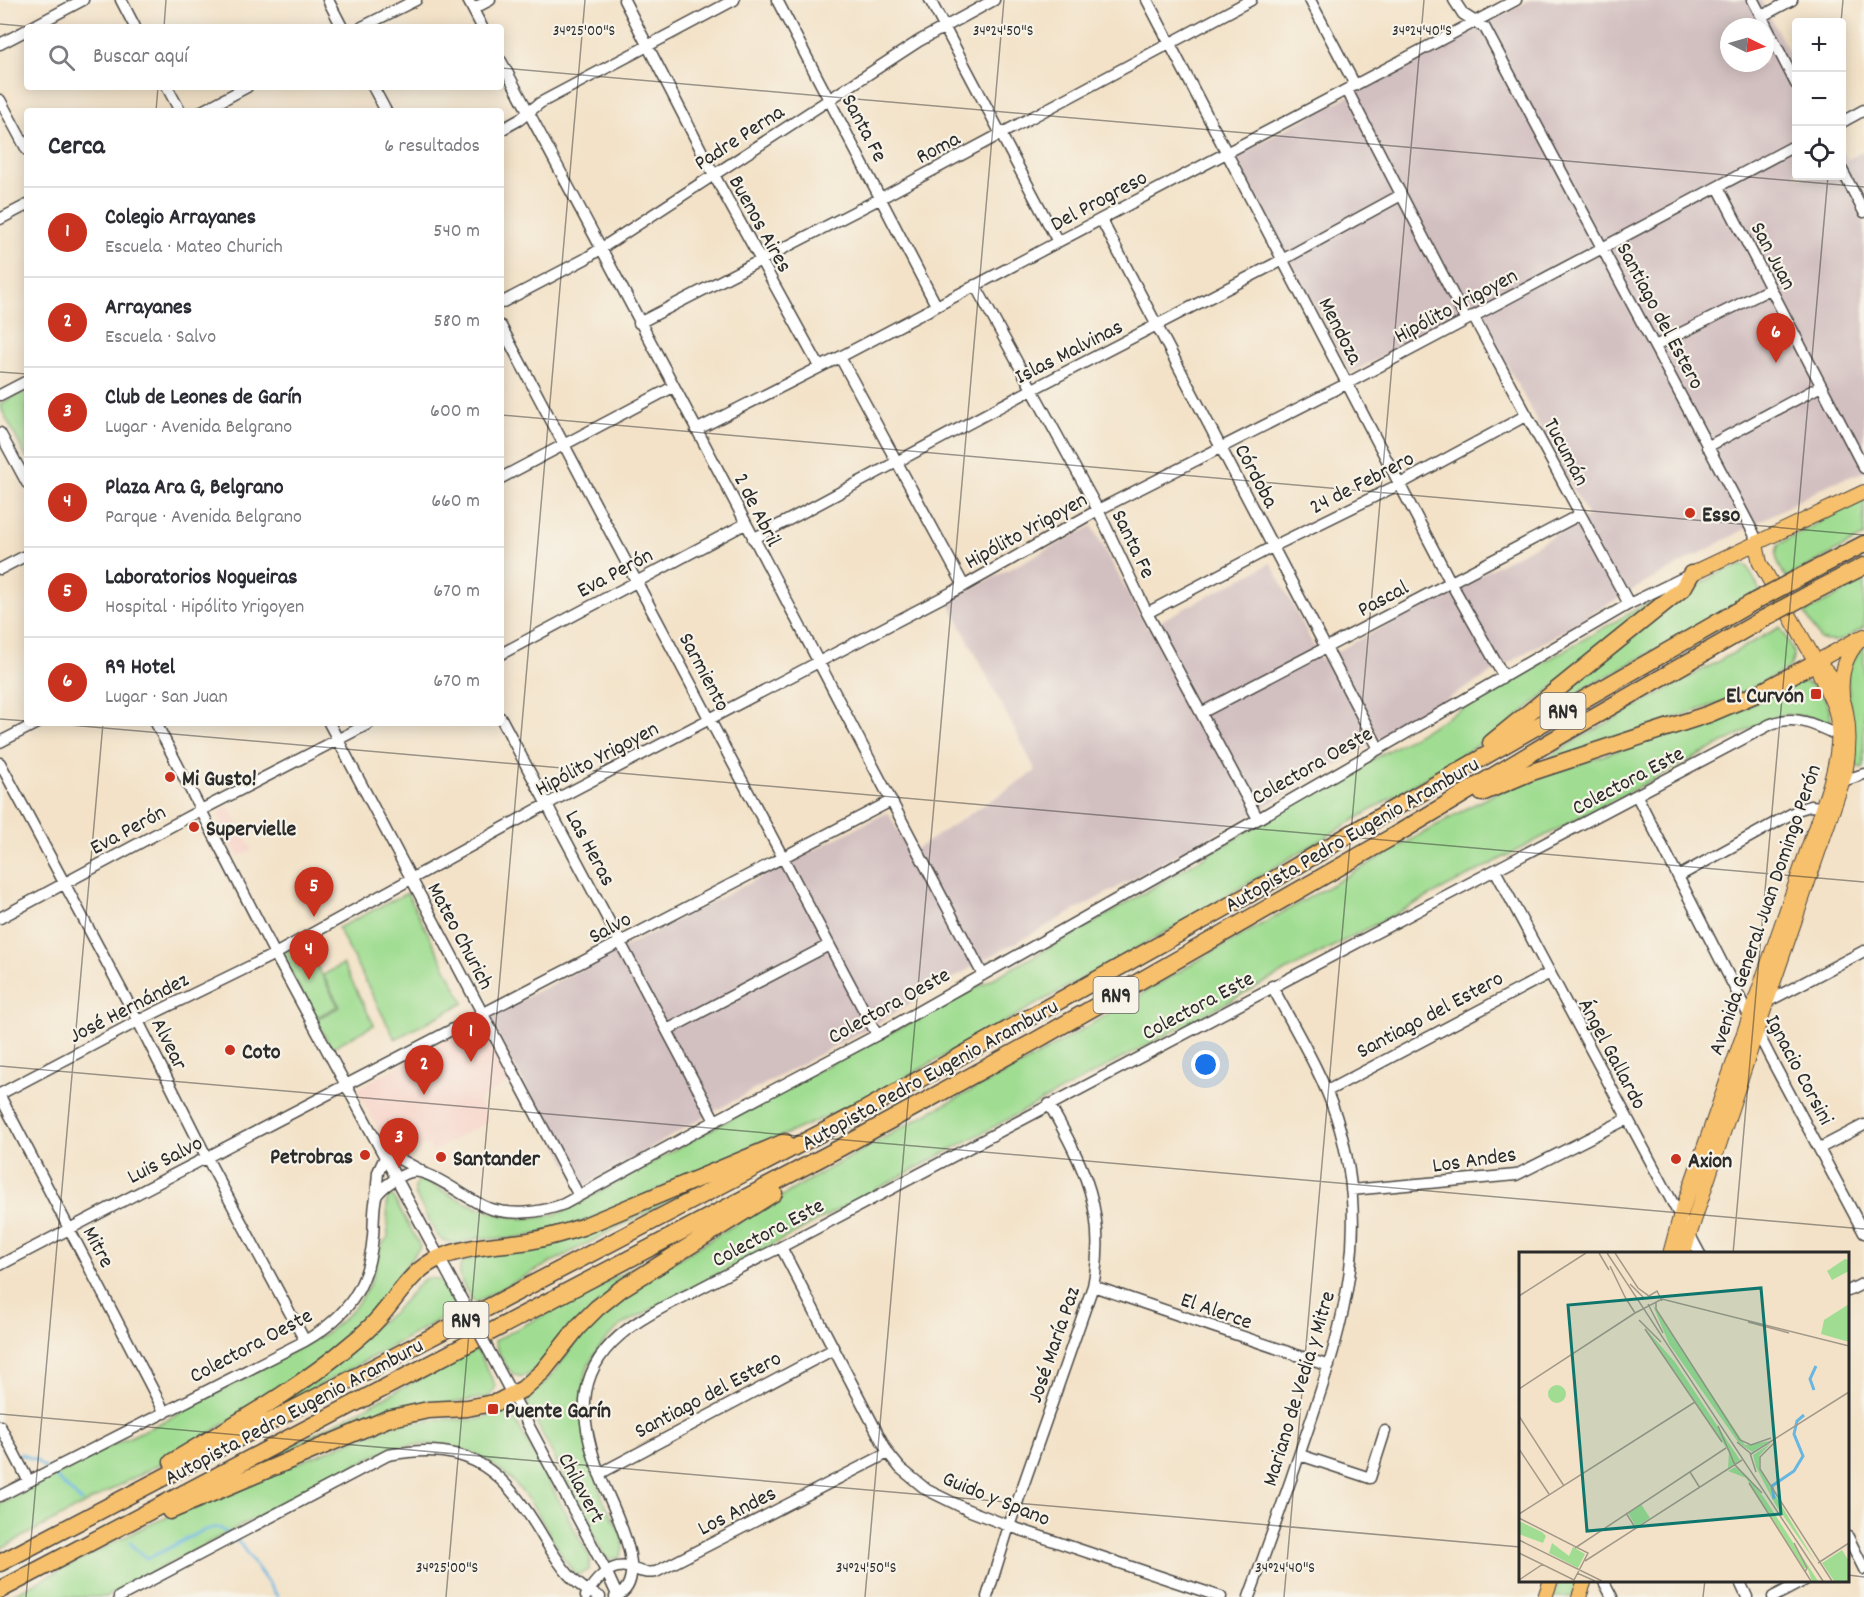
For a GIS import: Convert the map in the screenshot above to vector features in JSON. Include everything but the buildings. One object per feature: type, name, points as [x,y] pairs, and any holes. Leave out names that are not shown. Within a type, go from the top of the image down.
[{"type":"highway","name":"Autopista Pedro Eugenio Aramburu","points":[[0,1563],[859,1113],[1157,947],[1755,602],[1864,544]]},
{"type":"highway","name":"Autopista Pedro Eugenio Aramburu","points":[[0,1590],[838,1149],[1035,1041],[1392,837],[1553,740],[1765,618],[1864,566]]},
{"type":"highway","points":[[1372,821],[1489,745],[1683,588],[1691,574]]},
{"type":"highway","points":[[1392,837],[1529,773],[1738,703],[1816,662]]},
{"type":"highway","points":[[73,1525],[325,1364],[379,1318],[405,1284],[438,1258],[473,1247],[536,1240],[582,1227],[751,1155],[859,1113]]},
{"type":"highway","points":[[75,1550],[387,1419],[428,1410],[467,1408],[498,1402],[512,1395],[523,1389],[543,1371],[597,1308],[621,1289],[763,1201],[838,1149]]},
{"type":"main road","name":"Colectora Oeste","points":[[1691,574],[1864,492]]},
{"type":"main road","name":"Santiago del Estero","points":[[1756,544],[1760,563],[1816,662]]},
{"type":"main road","points":[[1816,662],[1864,636]]},
{"type":"main road","points":[[1844,702],[1843,670],[1852,649],[1864,636]]},
{"type":"main road","name":"Avenida General Juan Domingo Perón","points":[[1684,1252],[1838,779],[1848,718],[1844,702],[1827,670],[1816,662]]},
{"type":"main road","name":"Avenida General Juan Domingo Perón","points":[[1816,662],[1819,676],[1834,707],[1844,738]]},
{"type":"main road","name":"Avenida General Juan Domingo Perón","points":[[1671,1252],[1680,1217],[1822,807],[1838,779]]},
{"type":"main road","points":[[1545,1597],[1551,1582]]},
{"type":"main road","points":[[1579,1597],[1585,1582]]},
{"type":"street","points":[[38,24],[83,0]]},
{"type":"street","points":[[121,0],[133,24]]},
{"type":"street","points":[[328,0],[340,24]]},
{"type":"street","points":[[368,24],[416,0]]},
{"type":"street","points":[[480,24],[470,5],[490,0]]},
{"type":"street","name":"Buenos Aires","points":[[624,0],[714,176],[819,366]]},
{"type":"street","points":[[504,128],[519,120],[540,103],[734,0]]},
{"type":"street","name":"Santa Fe","points":[[777,0],[936,305]]},
{"type":"street","points":[[930,0],[1058,242]]},
{"type":"street","name":"Padre Perna","points":[[504,301],[585,259],[944,27],[994,0]]},
{"type":"street","name":"Mendoza","points":[[1147,0],[1451,583],[1504,677]]},
{"type":"street","name":"Roma","points":[[639,322],[881,198],[1251,0]]},
{"type":"street","name":"Tucumán","points":[[1310,0],[1401,195],[1469,318],[1527,415],[1629,604]]},
{"type":"street","name":"Santiago del Estero","points":[[1454,0],[1463,14],[1485,28],[1754,534],[1756,544]]},
{"type":"street","name":"Del Progreso","points":[[696,430],[840,357],[1516,0]]},
{"type":"street","points":[[1753,0],[1792,74]]},
{"type":"street","points":[[1762,16],[1792,0]]},
{"type":"street","points":[[0,44],[24,32]]},
{"type":"street","name":"2 de Abril","points":[[504,67],[983,975]]},
{"type":"street","points":[[169,90],[178,108]]},
{"type":"street","points":[[208,108],[242,90]]},
{"type":"street","points":[[375,90],[384,108]]},
{"type":"street","points":[[0,100],[24,144]]},
{"type":"street","points":[[1846,120],[1864,110]]},
{"type":"street","name":"Hipólito Yrigoyen","points":[[275,954],[547,804],[964,586],[1098,510],[1348,383],[1792,148]]},
{"type":"street","points":[[1846,178],[1864,212]]},
{"type":"street","name":"San Juan","points":[[1718,187],[1864,468]]},
{"type":"street","name":"Islas Malvinas","points":[[753,539],[1401,195]]},
{"type":"street","points":[[0,219],[24,207]]},
{"type":"street","name":"Córdoba","points":[[1101,219],[1379,749]]},
{"type":"street","name":"Santa Fe","points":[[975,285],[1098,510],[1148,613],[1258,819]]},
{"type":"street","points":[[1655,346],[1770,289]]},
{"type":"street","name":"Sarmiento","points":[[504,332],[877,1035]]},
{"type":"street","points":[[840,357],[964,586]]},
{"type":"street","points":[[0,395],[24,383]]},
{"type":"street","points":[[1707,447],[1821,386]]},
{"type":"street","points":[[504,476],[673,387]]},
{"type":"street","name":"24 de Febrero","points":[[1148,613],[1274,546],[1400,484],[1527,415]]},
{"type":"street","points":[[0,434],[24,478]]},
{"type":"street","name":"Pascal","points":[[1201,713],[1580,515]]},
{"type":"street","name":"Eva Perón","points":[[504,652],[745,524]]},
{"type":"street","points":[[0,569],[24,557]]},
{"type":"street","name":"Colectora Oeste","points":[[0,1496],[305,1341],[329,1326],[351,1305],[368,1266],[373,1242],[378,1172],[385,1157],[392,1155],[468,1199],[489,1208],[522,1213],[550,1210],[877,1035],[1258,819],[1629,604],[1691,574]]},
{"type":"street","name":"Colectora Este","points":[[632,1569],[624,1532],[599,1474],[589,1440],[585,1400],[596,1364],[604,1351],[617,1336],[640,1319],[781,1247],[1772,724],[1784,719],[1802,720],[1844,738]]},
{"type":"street","name":"Las Heras","points":[[504,724],[715,1121]]},
{"type":"street","points":[[0,742],[31,726]]},
{"type":"street","points":[[158,726],[275,954],[512,1395]]},
{"type":"street","name":"Mateo Churich","points":[[331,726],[579,1196]]},
{"type":"street","name":"Eva Perón","points":[[0,918],[364,726]]},
{"type":"street","name":"Alvear","points":[[0,763],[305,1341]]},
{"type":"street","points":[[1838,779],[1864,774]]},
{"type":"street","name":"Ignacio Corsini","points":[[1637,796],[1864,1233]]},
{"type":"street","name":"Salvo","points":[[346,1085],[891,801]]},
{"type":"street","points":[[1679,876],[1800,809],[1810,806],[1822,807]]},
{"type":"street","name":"Ángel Gallardo","points":[[1495,870],[1699,1252]]},
{"type":"street","points":[[667,1030],[829,945]]},
{"type":"street","points":[[1750,1014],[1767,1002],[1864,951]]},
{"type":"street","name":"José Hernández","points":[[0,1095],[138,1022],[275,954]]},
{"type":"street","name":"Santiago del Estero","points":[[1327,1091],[1550,973]]},
{"type":"street","name":"Mariano de Vedia y Mitre","points":[[1249,1597],[1300,1455],[1339,1334],[1352,1265],[1351,1190],[1343,1141],[1327,1091],[1272,986]]},
{"type":"street","name":"Luis Salvo","points":[[0,1265],[346,1085]]},
{"type":"street","name":"Mitre","points":[[0,1095],[165,1413]]},
{"type":"street","name":"José María Paz","points":[[987,1597],[1009,1526],[1093,1286],[1098,1249],[1095,1205],[1077,1156],[1049,1104]]},
{"type":"street","name":"Los Andes","points":[[1351,1190],[1516,1175],[1627,1119]]},
{"type":"street","points":[[1820,1148],[1864,1125]]},
{"type":"street","points":[[376,1197],[384,1187],[412,1171],[425,1173]]},
{"type":"street","name":"Guido y Spano","points":[[781,1247],[888,1453],[900,1468],[927,1490],[968,1510],[1009,1526],[1221,1597]]},
{"type":"street","points":[[1849,1290],[1864,1282]]},
{"type":"street","name":"El Alerce","points":[[1093,1286],[1329,1366]]},
{"type":"street","name":"Santiago del Estero","points":[[599,1474],[834,1349]]},
{"type":"street","name":"Chilavert","points":[[512,1395],[607,1573],[617,1597]]},
{"type":"street","points":[[0,1426],[28,1480]]},
{"type":"street","points":[[1300,1455],[1370,1478],[1385,1431]]},
{"type":"street","points":[[118,1597],[388,1455],[428,1450],[447,1452],[477,1463],[510,1487],[521,1500],[562,1569],[586,1594],[600,1597]]},
{"type":"street","name":"Los Andes","points":[[607,1573],[615,1568],[623,1567],[648,1573],[656,1572],[888,1453]]},
{"type":"street","points":[[1852,1556],[1864,1569]]},
{"type":"street","points":[[617,1597],[630,1581],[632,1569]]},
{"type":"street","points":[[586,1594],[592,1584],[607,1573]]},
{"type":"street","points":[[1604,1582],[1612,1597]]},
{"type":"street","points":[[1740,1582],[1747,1597]]},
{"type":"street","points":[[1773,1597],[1803,1582]]},
{"type":"shaded area","points":[[1530,0],[1761,0],[1771,18],[1720,18],[1720,72],[1774,72],[1774,25],[1792,58],[1792,180],[1846,180],[1846,158],[1847,160],[1864,151],[1864,472],[1831,483],[1632,590],[1261,809],[984,960],[884,1019],[580,1188],[488,1017],[888,812],[910,853],[1036,771],[948,601],[1092,526],[1147,628],[1271,563],[1321,660],[1588,517],[1475,305],[1351,373],[1235,156]]},
{"type":"shaded area","points":[[229,806],[252,850],[238,857],[218,814]]},
{"type":"shaded area","points":[[480,1021],[513,1081],[478,1100],[489,1121],[432,1152],[428,1144],[406,1156],[387,1145],[357,1089]]},
{"type":"green space","points":[[24,391],[24,453],[0,406]]},
{"type":"green space","points":[[1864,498],[1864,536],[1786,578],[1779,566],[1776,553],[1779,544]]},
{"type":"green space","points":[[1744,565],[1748,567],[1761,593],[1534,716],[1685,594],[1721,571]]},
{"type":"green space","points":[[1864,581],[1864,627],[1838,641],[1820,639],[1805,613]]},
{"type":"green space","points":[[1665,593],[1503,729],[1176,926],[867,1099],[565,1230],[506,1239],[477,1238],[457,1244],[442,1240],[437,1235],[415,1194],[415,1187],[419,1180],[476,1207],[511,1217],[548,1216],[567,1210],[805,1077],[1080,931],[1256,826]]},
{"type":"green space","points":[[1780,627],[1793,652],[1789,668],[1734,698],[1535,766],[1585,735]]},
{"type":"green space","points":[[1864,643],[1864,768],[1860,768],[1854,759],[1847,670]]},
{"type":"green space","points":[[1806,682],[1820,693],[1827,703],[1831,720],[1825,724],[1790,715],[1767,720],[1286,971],[622,1325],[598,1349],[589,1364],[584,1381],[596,1477],[603,1499],[623,1543],[619,1558],[608,1559],[604,1555],[527,1404],[531,1396],[553,1374],[577,1339],[623,1295],[807,1181],[928,1113],[1027,1062],[1209,954],[1498,792],[1715,717],[1739,711],[1791,684]]},
{"type":"green space","points":[[407,893],[464,1003],[395,1039],[338,928]]},
{"type":"green space","points":[[304,941],[338,1006],[315,1018],[281,953]]},
{"type":"green space","points":[[343,964],[374,1025],[331,1048],[316,1019],[340,1007],[323,975]]},
{"type":"green space","points":[[712,1178],[474,1303],[462,1283],[460,1267],[463,1262]]},
{"type":"green space","points":[[390,1196],[393,1197],[420,1247],[404,1269],[387,1303],[300,1377],[163,1462],[0,1549],[0,1504],[100,1451],[171,1418],[326,1333],[340,1322],[358,1303],[371,1281],[379,1252],[388,1238],[387,1199]]},
{"type":"green space","points":[[701,1232],[659,1260],[529,1375],[516,1375],[506,1367],[494,1341]]},
{"type":"green space","points":[[430,1278],[442,1283],[457,1310],[223,1435],[394,1312],[424,1279]]},
{"type":"green space","points":[[477,1349],[495,1385],[494,1391],[488,1397],[416,1409],[238,1478],[251,1467]]},
{"type":"green space","points":[[500,1412],[510,1413],[516,1421],[590,1558],[589,1570],[579,1575],[574,1573],[530,1502],[497,1468],[479,1456],[459,1448],[417,1445],[394,1449],[371,1457],[106,1597],[8,1597],[146,1526],[361,1437],[402,1423],[442,1419],[472,1420]]},
{"type":"green space","points":[[1559,1582],[1578,1582],[1572,1597],[1553,1597]]},
{"type":"waterway","points":[[20,1454],[36,1460],[47,1470]]},
{"type":"waterway","points":[[52,1474],[82,1502]]},
{"type":"waterway","points":[[130,1542],[147,1558],[195,1534],[220,1528],[239,1542],[278,1597]]},
{"type":"place","name":"R9 Hotel","points":[[1776,363]]},
{"type":"place","name":"Esso","points":[[1690,513]]},
{"type":"place","name":"El Curvón","points":[[1816,694]]},
{"type":"place","name":"Mi Gusto!","points":[[170,777]]},
{"type":"place","name":"Supervielle","points":[[194,827]]},
{"type":"place","name":"Laboratorios Nogueiras","points":[[314,917]]},
{"type":"place","name":"Plaza Ara G, Belgrano","points":[[309,980]]},
{"type":"place","name":"Coto","points":[[230,1050]]},
{"type":"place","name":"Colegio Arrayanes","points":[[471,1062]]},
{"type":"place","name":"Arrayanes","points":[[424,1095]]},
{"type":"place","name":"Petrobras","points":[[365,1155]]},
{"type":"place","name":"Santander","points":[[441,1157]]},
{"type":"place","name":"Axion","points":[[1676,1159]]},
{"type":"place","name":"Club de Leones de Garín","points":[[399,1168]]},
{"type":"place","name":"Puente Garín","points":[[493,1409]]}]
